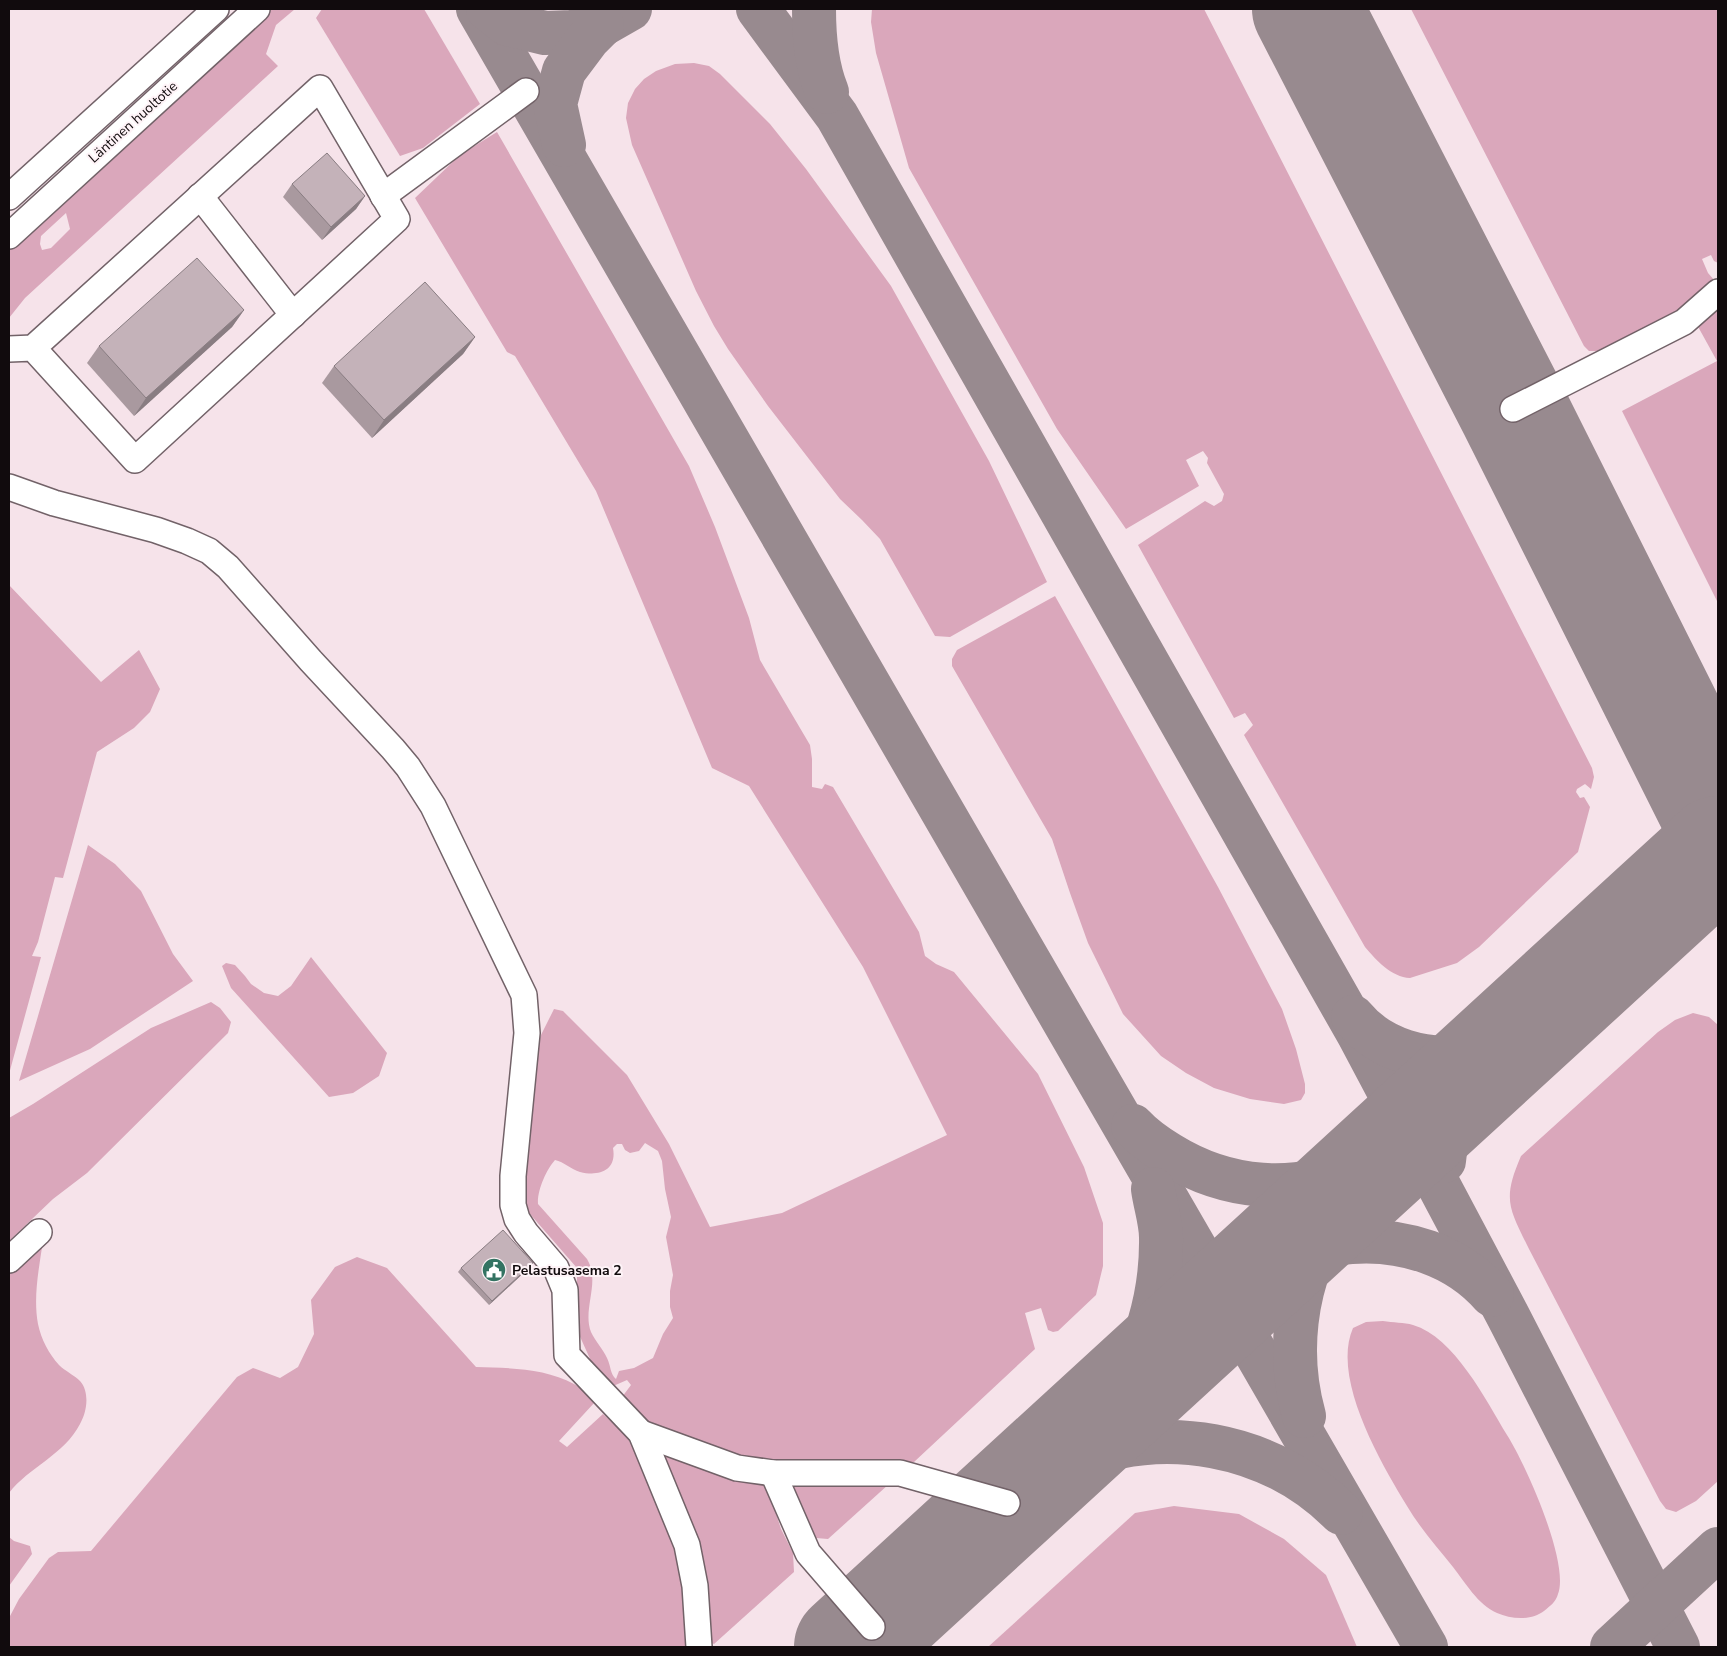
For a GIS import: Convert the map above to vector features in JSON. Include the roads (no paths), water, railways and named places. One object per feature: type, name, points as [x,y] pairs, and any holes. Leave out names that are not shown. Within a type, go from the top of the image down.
[{"type":"lane","points":[[9,197],[216,9]]},
{"type":"lane","name":"Läntinen huoltotie","points":[[9,236],[258,9]]},
{"type":"lane","points":[[9,349],[33,348],[320,88],[397,219],[135,460],[33,348]]},
{"type":"lane","points":[[383,196],[526,91]]},
{"type":"lane","points":[[200,196],[292,315]]},
{"type":"lane","points":[[1512,409],[1684,322],[1718,292]]},
{"type":"lane","points":[[9,487],[54,503],[156,530],[209,551],[228,567],[310,661],[393,749],[422,787],[433,806],[524,995],[527,1033],[513,1176],[513,1205],[517,1219],[526,1233],[556,1268],[565,1290],[566,1356],[641,1433],[687,1545],[696,1586],[699,1647]]},
{"type":"lane","points":[[9,1260],[39,1232]]},
{"type":"lane","points":[[641,1433],[737,1468],[773,1473],[900,1473],[1007,1503]]},
{"type":"lane","points":[[773,1473],[808,1553],[872,1627]]},
{"type":"place","name":"Pelastusasema 2","points":[[494,1270]]}]
